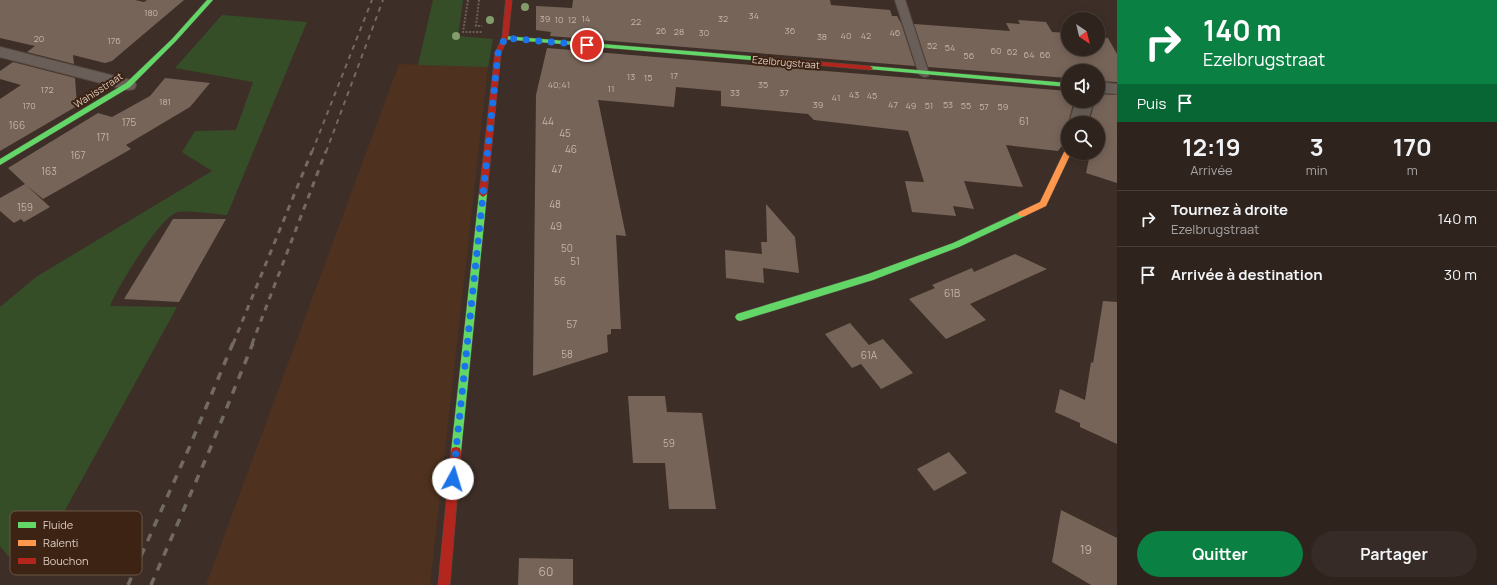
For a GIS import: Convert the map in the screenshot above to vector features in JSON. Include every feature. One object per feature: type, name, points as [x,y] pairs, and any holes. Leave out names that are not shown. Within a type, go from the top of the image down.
[{"type":"street","name":"Wahisstraat","points":[[0,162],[128,85],[174,40],[210,0]]},
{"type":"street","points":[[444,585],[453,479],[498,53],[505,38],[509,0]]},
{"type":"street","name":"Ezelbrugstraat","points":[[505,38],[1061,84]]},
{"type":"street","points":[[0,52],[128,85]]},
{"type":"street","points":[[1105,88],[1117,89]]},
{"type":"street","points":[[740,317],[870,277],[949,248],[1043,204],[1064,160]]},
{"type":"lane","points":[[900,0],[924,74]]},
{"type":"path","points":[[463,32],[468,0]]},
{"type":"shaded area","points":[[399,64],[488,67],[430,585],[206,585]]},
{"type":"green space","points":[[433,0],[463,0],[458,36],[493,39],[488,67],[418,65]]},
{"type":"green space","points":[[222,15],[307,22],[227,215],[202,212],[178,212],[170,216],[150,239],[121,284],[110,306],[177,307],[65,511],[10,511],[10,555],[8,556],[0,546],[0,307],[36,277],[212,171],[182,152],[195,131],[236,130],[253,82],[175,68]]},
{"type":"building","points":[[0,0],[135,0],[144,2],[147,0],[184,0],[112,61],[105,63],[73,55],[74,64],[27,52],[35,46],[0,38]]},
{"type":"building","points":[[573,0],[830,0],[831,5],[890,10],[892,16],[897,16],[901,23],[915,66],[550,36],[551,32],[536,30],[536,6],[572,8]]},
{"type":"building","points":[[1018,20],[1046,22],[1052,32],[1061,33],[1061,56],[1105,56],[1105,38],[1108,38],[1117,54],[1117,82],[1105,81],[1105,64],[1061,64],[1061,77],[928,67],[914,24],[1010,31],[1006,23],[1020,24]]},
{"type":"building","points":[[547,48],[1061,90],[1061,108],[1072,108],[1070,116],[1061,116],[1061,147],[1058,151],[1006,145],[1023,187],[964,181],[974,209],[953,206],[956,216],[912,212],[905,181],[924,182],[908,131],[814,120],[808,114],[721,106],[721,91],[676,87],[674,107],[598,100],[626,236],[616,235],[621,329],[611,329],[611,334],[607,335],[608,352],[533,376],[536,95]]},
{"type":"building","points":[[13,62],[75,78],[77,106],[0,151],[0,99],[21,85],[0,79],[0,71]]},
{"type":"building","points":[[165,78],[210,83],[190,107],[126,145],[131,149],[43,199],[26,185],[50,207],[24,222],[21,219],[14,223],[0,211],[0,198],[25,184],[8,168],[98,113],[112,117],[150,96]]},
{"type":"building","points":[[1105,94],[1117,95],[1117,183],[1086,173],[1089,160],[1105,160],[1105,116],[1091,116],[1093,108],[1105,108]]},
{"type":"building","points":[[766,204],[795,237],[799,273],[763,268],[764,283],[726,278],[725,250],[762,254],[761,242],[767,242]]},
{"type":"building","points":[[173,219],[226,219],[179,302],[124,299]]},
{"type":"building","points":[[1015,254],[1047,269],[970,304],[986,320],[946,339],[909,299],[935,288],[932,285],[972,268],[974,272]]},
{"type":"building","points":[[1103,301],[1117,302],[1117,444],[1080,427],[1080,423],[1055,412],[1060,389],[1085,400],[1091,362],[1093,363]]},
{"type":"building","points":[[850,323],[869,345],[883,339],[913,373],[881,389],[861,364],[852,368],[825,334]]},
{"type":"building","points":[[628,396],[665,396],[667,412],[702,413],[716,509],[669,509],[665,463],[633,463]]},
{"type":"building","points":[[949,452],[967,473],[934,491],[917,469]]},
{"type":"building","points":[[1061,510],[1117,538],[1117,585],[1091,585],[1052,562]]},
{"type":"building","points":[[519,558],[573,559],[573,585],[518,585]]},
{"type":"railway","points":[[312,152],[372,0]]},
{"type":"railway","points":[[326,152],[383,0]]},
{"type":"railway","points":[[233,344],[312,151]]},
{"type":"railway","points":[[252,344],[326,151]]},
{"type":"railway","points":[[142,554],[189,448],[233,343]]},
{"type":"railway","points":[[151,585],[210,449],[253,343]]},
{"type":"railway","points":[[128,585],[132,575]]},
{"type":"traffic: fast","points":[[0,162],[128,85],[174,40],[210,0]]},
{"type":"traffic: fast","points":[[505,38],[762,59]]},
{"type":"traffic: fast","points":[[870,68],[1061,84]]},
{"type":"traffic: fast","points":[[456,452],[483,194]]},
{"type":"traffic: fast","points":[[740,317],[870,277],[956,245],[1022,214]]},
{"type":"traffic: slow","points":[[1022,214],[1043,204],[1064,160]]},
{"type":"traffic: jam","points":[[483,194],[498,53],[505,38],[509,0]]},
{"type":"traffic: jam","points":[[762,59],[870,68]]},
{"type":"traffic: jam","points":[[444,585],[456,452]]},
{"type":"route","points":[[453,479],[498,53],[505,38],[587,45]]}]
